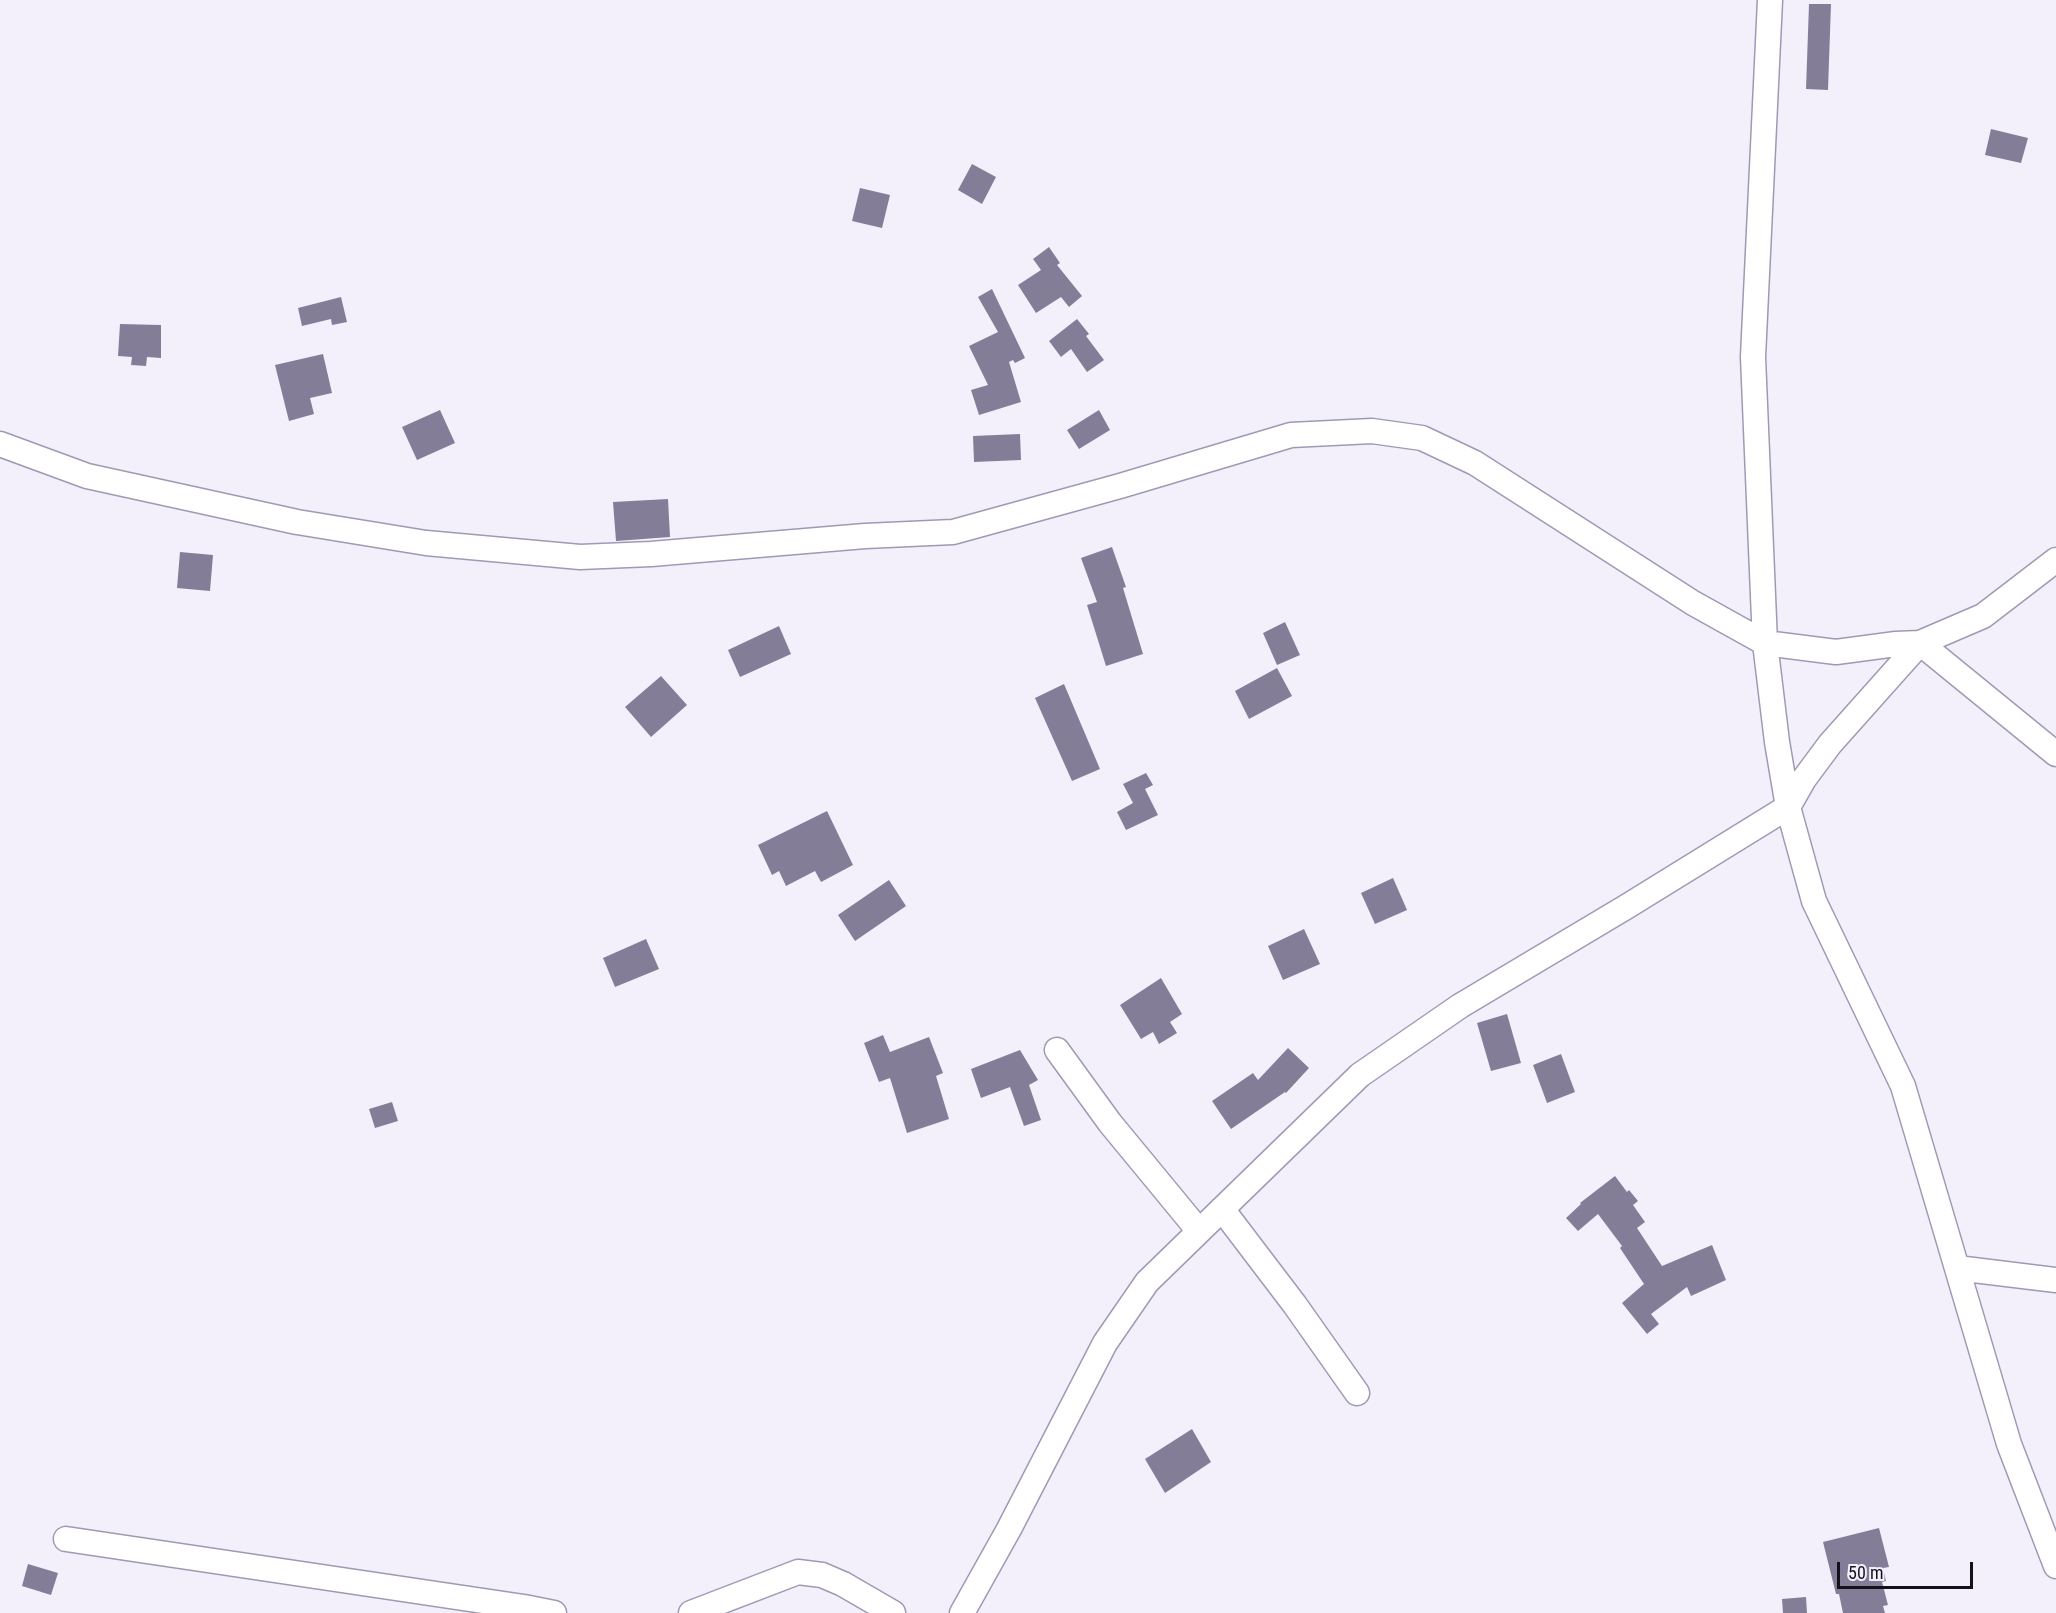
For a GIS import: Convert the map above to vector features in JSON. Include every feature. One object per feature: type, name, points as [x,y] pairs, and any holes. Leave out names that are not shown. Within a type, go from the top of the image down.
[{"type":"street","points":[[1770,0],[1753,357],[1765,643],[1777,742],[1788,807],[1814,901],[1903,1086],[2008,1444],[2056,1566]]},
{"type":"street","points":[[0,444],[87,476],[297,522],[426,543],[580,556],[651,554],[865,536],[953,532],[1131,483],[1291,435],[1372,431],[1422,438],[1475,463],[1693,603],[1765,643],[1836,652],[1920,643],[1983,616],[2056,560]]},
{"type":"street","points":[[1920,643],[2056,754]]},
{"type":"street","points":[[962,1613],[1009,1529],[1105,1343],[1147,1282],[1360,1075],[1460,1006],[1626,908],[1788,807],[1804,779],[1830,744],[1920,643]]},
{"type":"street","points":[[1058,1050],[1110,1124],[1199,1232]]},
{"type":"street","points":[[1222,1209],[1358,1393]]},
{"type":"street","points":[[1957,1268],[2056,1280]]},
{"type":"street","points":[[66,1539],[554,1613]]},
{"type":"street","points":[[692,1613],[798,1572],[822,1575],[843,1584],[893,1613]]},
{"type":"building","points":[[1809,4],[1831,4],[1828,90],[1806,89]]},
{"type":"building","points":[[1991,129],[2028,138],[2021,163],[1985,155]]},
{"type":"building","points":[[972,164],[996,177],[982,204],[958,190]]},
{"type":"building","points":[[860,188],[890,195],[882,228],[852,221]]},
{"type":"building","points":[[1049,247],[1060,263],[1057,265],[1082,296],[1069,307],[1061,297],[1036,313],[1018,285],[1041,270],[1033,259]]},
{"type":"building","points":[[992,289],[1025,358],[1015,363],[1013,360],[1009,362],[1021,402],[979,415],[971,390],[988,385],[969,346],[998,332],[978,297]]},
{"type":"building","points":[[341,297],[347,322],[332,325],[331,319],[302,326],[298,308]]},
{"type":"building","points":[[1077,319],[1089,334],[1086,336],[1104,360],[1087,372],[1071,349],[1061,357],[1049,341]]},
{"type":"building","points":[[120,324],[161,325],[161,358],[147,357],[146,366],[131,365],[132,357],[118,356]]},
{"type":"building","points":[[323,354],[332,393],[310,398],[314,414],[289,421],[275,365]]},
{"type":"building","points":[[440,410],[455,443],[417,460],[402,427]]},
{"type":"building","points":[[1099,410],[1110,430],[1079,449],[1067,430]]},
{"type":"building","points":[[1020,434],[1021,460],[974,462],[973,436]]},
{"type":"building","points":[[668,499],[670,537],[616,541],[613,502]]},
{"type":"building","points":[[1112,547],[1126,587],[1123,588],[1143,654],[1106,666],[1087,605],[1097,602],[1081,558]]},
{"type":"building","points":[[180,552],[213,555],[210,591],[177,588]]},
{"type":"building","points":[[1285,622],[1300,655],[1277,665],[1263,633]]},
{"type":"building","points":[[779,626],[791,654],[740,677],[728,650]]},
{"type":"building","points":[[1277,668],[1292,696],[1249,719],[1235,691]]},
{"type":"building","points":[[661,676],[687,705],[651,737],[625,707]]},
{"type":"building","points":[[1064,684],[1100,769],[1072,781],[1035,698]]},
{"type":"building","points":[[1146,773],[1153,785],[1145,789],[1158,815],[1126,830],[1117,812],[1133,803],[1123,784]]},
{"type":"building","points":[[827,811],[853,865],[821,882],[815,871],[786,886],[779,871],[772,875],[758,845]]},
{"type":"building","points":[[1393,878],[1407,910],[1375,924],[1361,893]]},
{"type":"building","points":[[889,880],[906,906],[855,941],[838,915]]},
{"type":"building","points":[[1304,929],[1320,964],[1283,980],[1268,946]]},
{"type":"building","points":[[646,939],[659,969],[615,987],[603,958]]},
{"type":"building","points":[[1161,978],[1182,1014],[1170,1022],[1177,1033],[1159,1044],[1153,1032],[1141,1039],[1120,1005]]},
{"type":"building","points":[[1507,1014],[1521,1063],[1491,1071],[1477,1023]]},
{"type":"building","points":[[883,1035],[890,1052],[929,1037],[943,1073],[936,1076],[949,1119],[907,1133],[890,1078],[879,1082],[864,1043]]},
{"type":"building","points":[[1288,1048],[1309,1068],[1286,1093],[1231,1129],[1212,1101],[1253,1073],[1258,1080]]},
{"type":"building","points":[[1020,1050],[1038,1080],[1029,1085],[1041,1120],[1024,1126],[1010,1087],[981,1098],[971,1069]]},
{"type":"building","points":[[1561,1054],[1575,1092],[1547,1103],[1533,1065]]},
{"type":"building","points":[[392,1102],[398,1121],[375,1128],[369,1109]]},
{"type":"building","points":[[1615,1176],[1627,1192],[1629,1190],[1638,1201],[1633,1205],[1645,1222],[1637,1228],[1662,1266],[1712,1245],[1726,1280],[1691,1296],[1687,1287],[1651,1314],[1659,1324],[1647,1334],[1622,1303],[1644,1284],[1620,1248],[1622,1246],[1598,1214],[1578,1231],[1566,1218],[1580,1203]]},
{"type":"building","points":[[1192,1429],[1211,1462],[1165,1493],[1145,1459]]},
{"type":"building","points":[[1879,1528],[1889,1567],[1883,1568],[1886,1581],[1882,1582],[1888,1605],[1883,1606],[1885,1613],[1843,1613],[1823,1542]]},
{"type":"building","points":[[28,1564],[58,1573],[51,1595],[22,1586]]},
{"type":"building","points":[[1806,1597],[1807,1613],[1783,1613],[1782,1599]]}]
